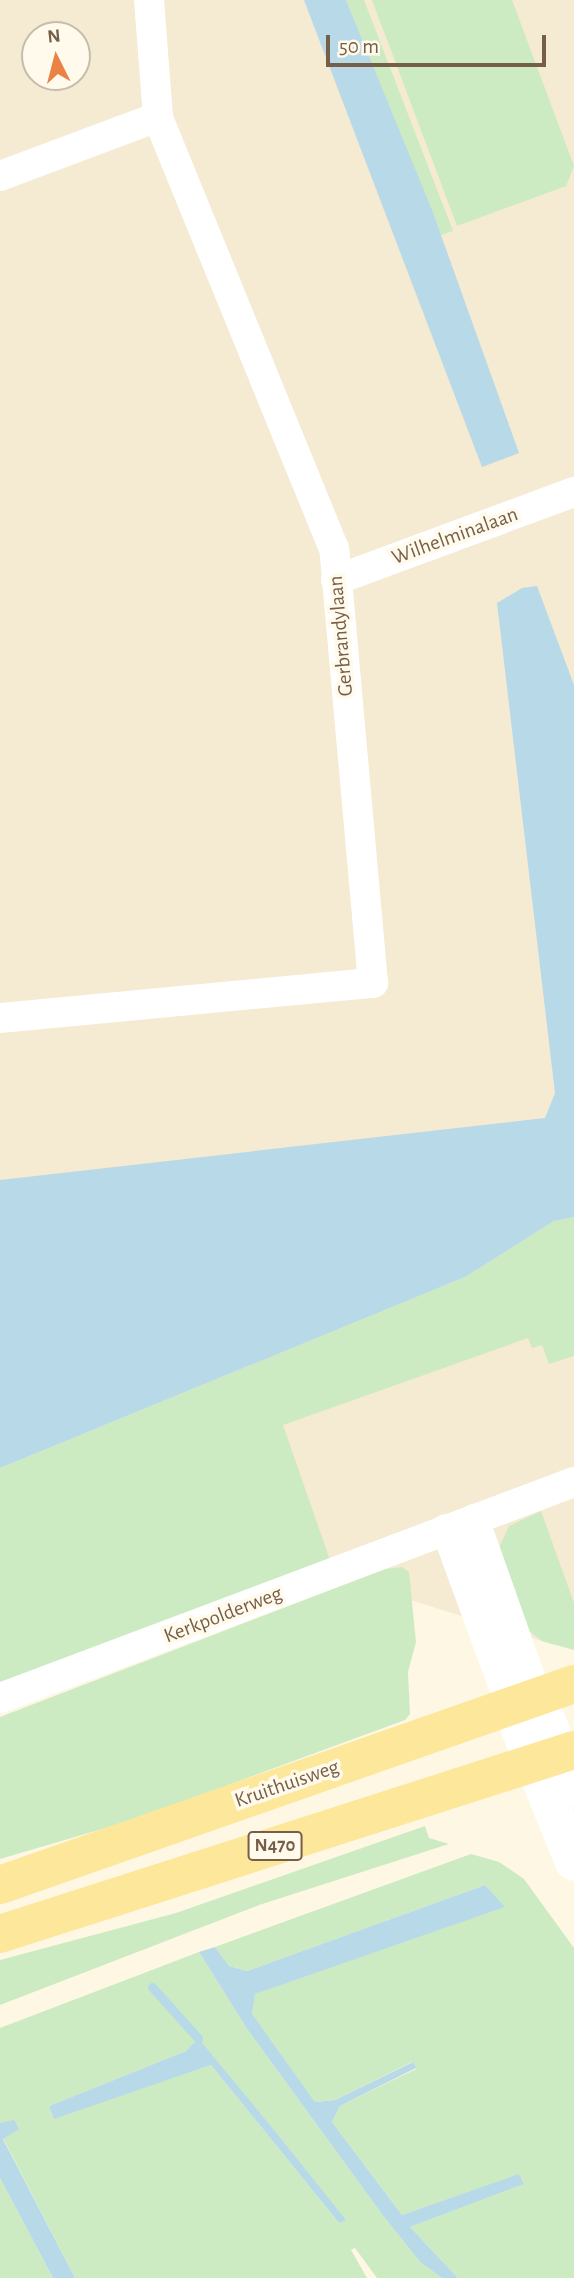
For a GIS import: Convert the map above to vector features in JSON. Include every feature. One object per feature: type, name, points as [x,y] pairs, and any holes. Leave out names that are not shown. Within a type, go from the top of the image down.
[{"type":"main road","name":"Kruithuisweg","points":[[0,1885],[574,1684]]},
{"type":"main road","name":"N470","points":[[0,1934],[560,1764]]},
{"type":"street","name":"Gerbrandylaan","points":[[0,1018],[373,983],[334,549],[158,117],[149,0]]},
{"type":"street","points":[[0,176],[158,117]]},
{"type":"street","name":"Wilhelminalaan","points":[[336,580],[574,492]]},
{"type":"street","name":"Kerkpolderweg","points":[[0,1698],[574,1482]]},
{"type":"street","points":[[474,1519],[524,1702]]},
{"type":"street","points":[[446,1529],[524,1702],[560,1764],[574,1862]]},
{"type":"shaded area","points":[[0,0],[574,0],[574,1639],[554,1645],[128,1511],[0,1499]]},
{"type":"green space","points":[[346,0],[364,0],[453,231],[441,235]]},
{"type":"green space","points":[[372,0],[512,0],[574,166],[566,186],[457,226]]},
{"type":"green space","points":[[574,1217],[574,1356],[549,1364],[542,1345],[532,1348],[528,1338],[283,1425],[331,1563],[0,1687],[0,1468],[465,1277],[554,1221]]},
{"type":"green space","points":[[541,1511],[574,1603],[574,1650],[542,1641],[526,1628],[497,1552],[509,1526]]},
{"type":"green space","points":[[402,1567],[409,1572],[416,1642],[408,1672],[410,1714],[405,1720],[133,1820],[0,1859],[0,1717],[385,1569]]},
{"type":"green space","points":[[425,1826],[429,1838],[449,1844],[259,1905],[0,2005],[0,1960],[176,1913]]},
{"type":"green space","points":[[471,1854],[499,1862],[524,1879],[574,1948],[574,2278],[458,2278],[410,2227],[524,2184],[519,2175],[402,2215],[332,2122],[340,2106],[416,2069],[412,2062],[335,2100],[315,2102],[252,2015],[254,1994],[504,1907],[485,1885],[247,1971],[229,1966],[215,1947]]},
{"type":"green space","points":[[199,1952],[247,2029],[381,2213],[420,2262],[442,2278],[377,2278],[355,2248],[351,2250],[367,2278],[75,2278],[3,2138],[19,2128],[0,2123],[0,2028]],"holes":[[[197,2039],[275,2131],[345,2220],[339,2223],[211,2065],[54,2118],[49,2106],[186,2051]]]},
{"type":"green space","points":[[0,2178],[53,2278],[0,2278]]},
{"type":"water","points":[[304,0],[346,0],[432,210],[519,453],[482,467]]},
{"type":"water","points":[[537,586],[574,685],[574,1217],[554,1221],[465,1277],[0,1468],[0,1180],[545,1118],[555,1093],[497,603],[522,588]]},
{"type":"water","points":[[485,1885],[505,1907],[255,1994],[252,2014],[315,2102],[335,2100],[413,2062],[416,2068],[340,2106],[332,2122],[402,2215],[519,2174],[524,2184],[410,2227],[458,2278],[442,2278],[420,2262],[381,2213],[247,2029],[199,1952],[215,1947],[229,1966],[247,1971]]},
{"type":"water","points":[[198,2038],[346,2220],[339,2223],[211,2065],[54,2119],[49,2106],[186,2051]]},
{"type":"water","points":[[14,2120],[19,2129],[3,2139],[75,2278],[53,2278],[0,2178],[0,2123]]},
{"type":"waterway","points":[[152,1987],[198,2038]]}]
